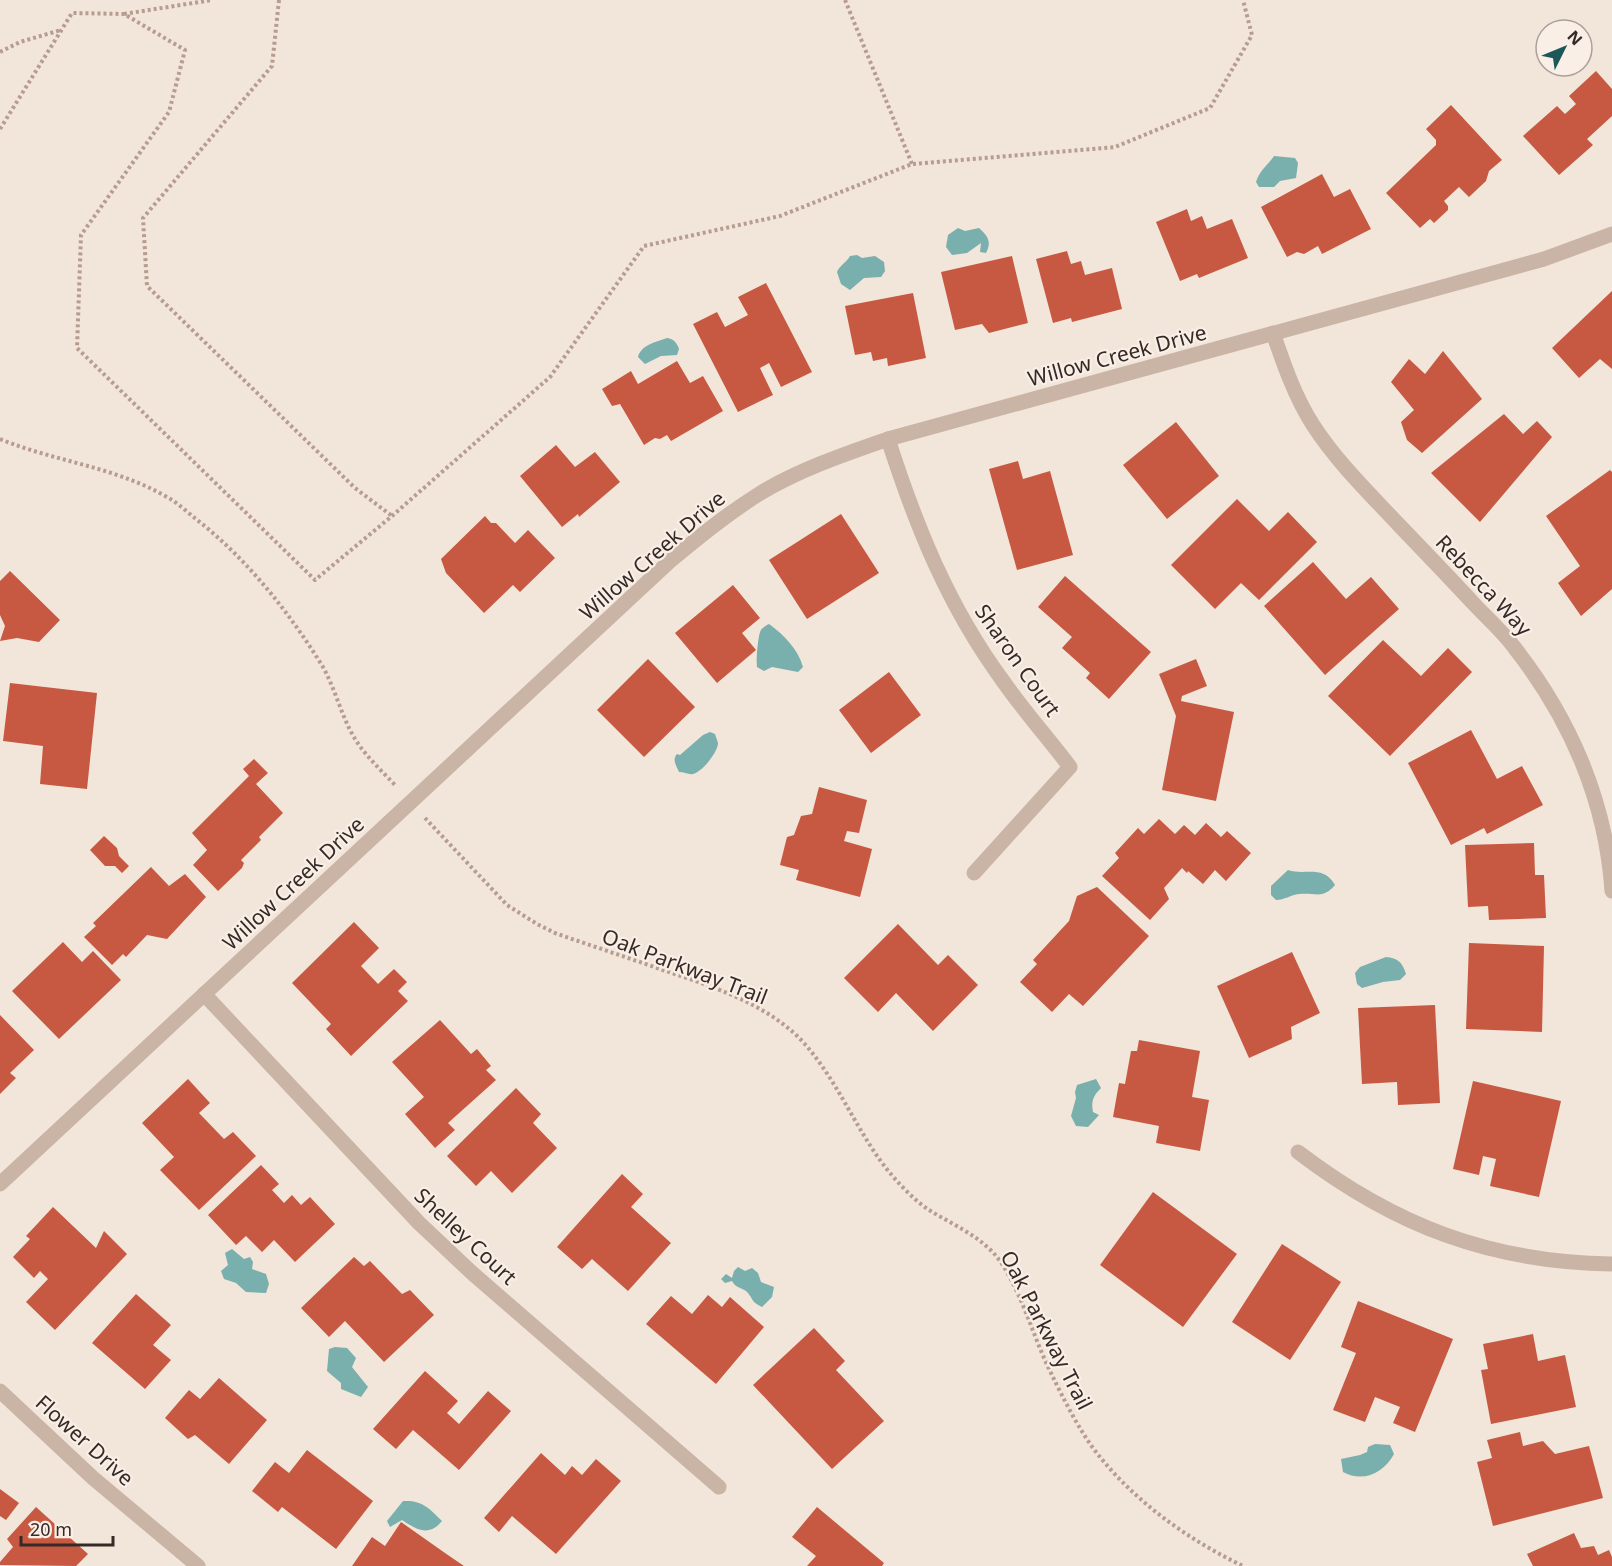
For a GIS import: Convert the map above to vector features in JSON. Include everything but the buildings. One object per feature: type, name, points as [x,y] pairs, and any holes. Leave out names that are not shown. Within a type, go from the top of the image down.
[{"type":"street","name":"Willow Creek Drive","points":[[0,1184],[662,569],[716,523],[761,492],[836,457],[888,439],[1544,259],[1612,234]]},
{"type":"street","name":"Rebecca Way","points":[[1273,333],[1289,379],[1312,423],[1340,463],[1513,645],[1539,680],[1562,717],[1589,778],[1602,820],[1610,863],[1612,891]]},
{"type":"street","name":"Sharon Court","points":[[888,439],[913,516],[959,613],[1002,680],[1070,767],[974,873]]},
{"type":"street","name":"Shelley Court","points":[[204,994],[427,1232],[719,1487]]},
{"type":"street","points":[[1298,1152],[1332,1179],[1376,1205],[1422,1227],[1470,1245],[1520,1256],[1571,1263],[1612,1264]]},
{"type":"street","name":"Flower Drive","points":[[0,1391],[93,1478],[196,1565]]},
{"type":"path","points":[[0,129],[72,14],[124,14],[212,0]]},
{"type":"path","points":[[279,0],[272,66],[143,218],[147,286],[355,488],[392,516]]},
{"type":"path","points":[[845,0],[912,164]]},
{"type":"path","points":[[124,14],[185,50],[169,112],[81,235],[77,348],[315,580],[392,516],[550,377],[644,246],[780,216],[912,164],[1115,147],[1209,108],[1252,35],[1243,0]]},
{"type":"path","points":[[0,52],[20,42],[62,30]]},
{"type":"path","points":[[0,439],[113,472],[141,483],[170,498],[219,537],[257,577],[283,609],[324,669],[362,752],[387,777]]},
{"type":"path","name":"Oak Parkway Trail","points":[[430,823],[507,905],[537,924],[555,933],[725,993],[766,1011],[787,1026],[824,1068],[882,1163],[897,1181],[927,1208],[970,1235],[999,1261],[1035,1334],[1050,1371],[1098,1455],[1119,1479],[1153,1509],[1189,1536],[1243,1566]]},
{"type":"water","points":[[1274,156],[1295,158],[1298,163],[1296,178],[1280,181],[1274,187],[1259,187],[1256,182]]},
{"type":"water","points":[[958,228],[965,231],[979,228],[988,239],[989,246],[986,253],[980,252],[981,243],[967,253],[952,255],[946,247],[948,235]]},
{"type":"water","points":[[857,255],[862,258],[875,256],[884,262],[885,271],[881,277],[864,278],[850,290],[841,284],[837,272],[850,256]]},
{"type":"water","points":[[667,338],[673,340],[677,345],[679,349],[677,355],[661,356],[645,364],[638,357],[646,347]]},
{"type":"water","points":[[769,624],[798,654],[803,667],[798,672],[772,667],[764,671],[757,667],[760,632]]},
{"type":"water","points":[[710,732],[715,734],[718,744],[708,762],[697,773],[679,772],[675,760],[677,754],[680,755],[703,735]]},
{"type":"water","points":[[1288,870],[1319,873],[1325,875],[1335,885],[1322,894],[1299,894],[1276,900],[1271,895],[1271,886]]},
{"type":"water","points":[[1386,957],[1394,958],[1403,966],[1406,974],[1400,980],[1362,988],[1357,984],[1355,973],[1360,967]]},
{"type":"water","points":[[1096,1079],[1101,1088],[1093,1099],[1092,1108],[1093,1112],[1099,1115],[1088,1127],[1076,1126],[1071,1116],[1077,1085]]},
{"type":"water","points":[[232,1249],[244,1259],[250,1257],[253,1262],[252,1269],[266,1274],[269,1284],[266,1293],[246,1292],[236,1283],[224,1279],[221,1271],[228,1265],[225,1253]]},
{"type":"water","points":[[738,1267],[745,1271],[752,1268],[758,1273],[761,1282],[774,1287],[772,1297],[762,1307],[732,1281],[725,1283],[721,1279],[726,1274],[732,1278]]},
{"type":"water","points":[[347,1348],[356,1358],[352,1367],[368,1387],[361,1397],[341,1389],[341,1383],[327,1371],[329,1349]]},
{"type":"water","points":[[1375,1444],[1390,1445],[1394,1454],[1385,1466],[1365,1476],[1343,1472],[1341,1459],[1367,1452],[1368,1447]]},
{"type":"water","points":[[403,1501],[425,1506],[442,1521],[428,1530],[418,1529],[402,1520],[390,1527],[387,1521]]}]
